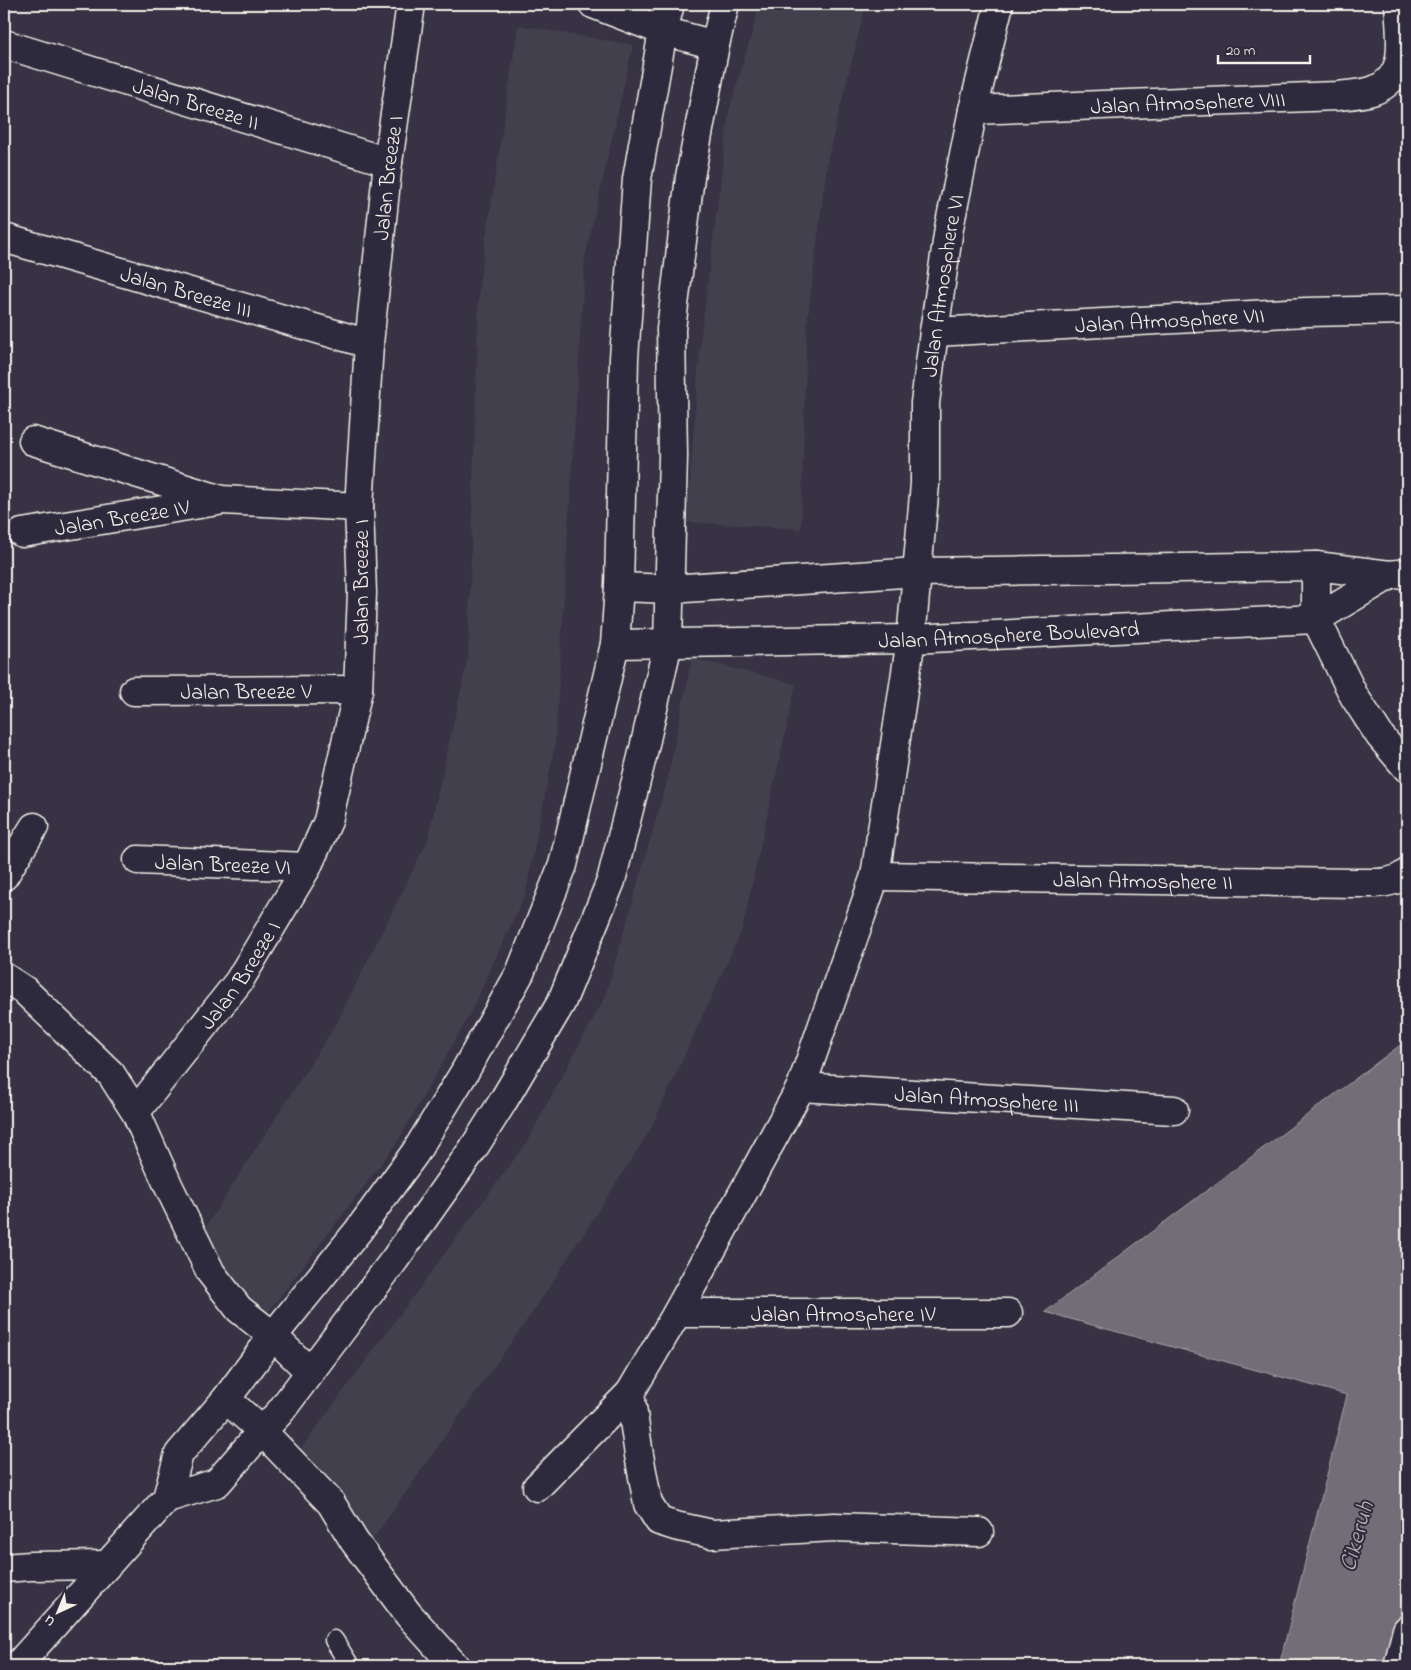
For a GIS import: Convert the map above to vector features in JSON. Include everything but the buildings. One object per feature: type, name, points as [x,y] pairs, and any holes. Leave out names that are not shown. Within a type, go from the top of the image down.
[{"type":"street","name":"Jalan Breeze I","points":[[142,1104],[239,981],[307,867],[328,821],[358,690],[362,593],[360,507],[369,344],[388,162],[411,4]]},
{"type":"street","points":[[593,4],[663,31],[715,44]]},
{"type":"street","points":[[17,1666],[167,1498],[178,1454],[226,1399],[273,1336],[358,1232],[415,1153],[464,1073],[520,974],[563,865],[615,644],[619,586],[624,358],[637,179],[663,31],[670,4]]},
{"type":"street","points":[[167,1498],[217,1483],[280,1412],[395,1259],[473,1149],[561,1003],[611,881],[668,643],[671,588],[673,456],[671,329],[690,177],[724,4]]},
{"type":"street","name":"Jalan Atmosphere VI","points":[[537,1487],[630,1393],[678,1313],[801,1087],[874,876],[911,639],[925,484],[925,402],[934,332],[949,228],[973,110],[999,4]]},
{"type":"street","name":"Jalan Atmosphere VIII","points":[[973,110],[1337,96],[1372,90],[1386,83],[1396,73],[1402,58],[1399,4]]},
{"type":"street","name":"Jalan Breeze II","points":[[4,44],[388,162]]},
{"type":"street","name":"Jalan Breeze III","points":[[4,238],[369,344]]},
{"type":"street","name":"Jalan Atmosphere VII","points":[[934,332],[1306,312],[1407,310]]},
{"type":"street","name":"Jalan Breeze IV","points":[[33,441],[222,500]]},
{"type":"street","name":"Jalan Breeze IV","points":[[22,533],[222,500],[360,507]]},
{"type":"street","points":[[1316,566],[1316,619],[1354,696],[1380,736],[1407,768]]},
{"type":"street","name":"Jalan Atmosphere Boulevard","points":[[619,586],[671,588],[917,572],[1316,566],[1398,574]]},
{"type":"street","name":"Jalan Atmosphere Boulevard","points":[[615,644],[911,639],[1316,619],[1398,574]]},
{"type":"street","name":"Jalan Breeze V","points":[[134,691],[358,690]]},
{"type":"street","points":[[4,876],[34,827]]},
{"type":"street","name":"Jalan Breeze VI","points":[[138,860],[307,867]]},
{"type":"street","name":"Jalan Atmosphere II","points":[[874,876],[1356,883],[1390,882],[1403,877],[1407,873]]},
{"type":"street","points":[[4,977],[24,990],[110,1074],[136,1113],[169,1188],[212,1273],[239,1309],[273,1336],[310,1372]]},
{"type":"street","name":"Jalan Atmosphere III","points":[[801,1087],[1174,1110]]},
{"type":"street","name":"Jalan Atmosphere IV","points":[[678,1313],[1008,1313]]},
{"type":"street","points":[[630,1393],[648,1504],[659,1521],[712,1534],[834,1527],[980,1532]]},
{"type":"street","points":[[226,1399],[262,1431],[331,1503],[354,1541],[408,1614],[455,1666]]},
{"type":"street","points":[[4,1568],[107,1565]]},
{"type":"street","points":[[1402,1663],[1407,1630]]},
{"type":"lane","points":[[334,1640],[350,1666]]},
{"type":"shaded area","points":[[760,4],[866,4],[828,157],[807,324],[801,529],[687,522],[700,344],[729,111]]},
{"type":"shaded area","points":[[518,25],[633,45],[585,258],[555,745],[525,895],[470,1014],[397,1143],[266,1315],[224,1267],[205,1228],[337,1022],[427,842],[468,657],[479,284]]},
{"type":"shaded area","points":[[692,658],[796,684],[742,930],[651,1129],[537,1306],[371,1542],[300,1450],[526,1143],[605,997],[667,781]]},
{"type":"water","name":"Cikeruh","points":[[1407,1040],[1407,1630],[1398,1666],[1279,1666],[1347,1395],[1045,1312]]}]
